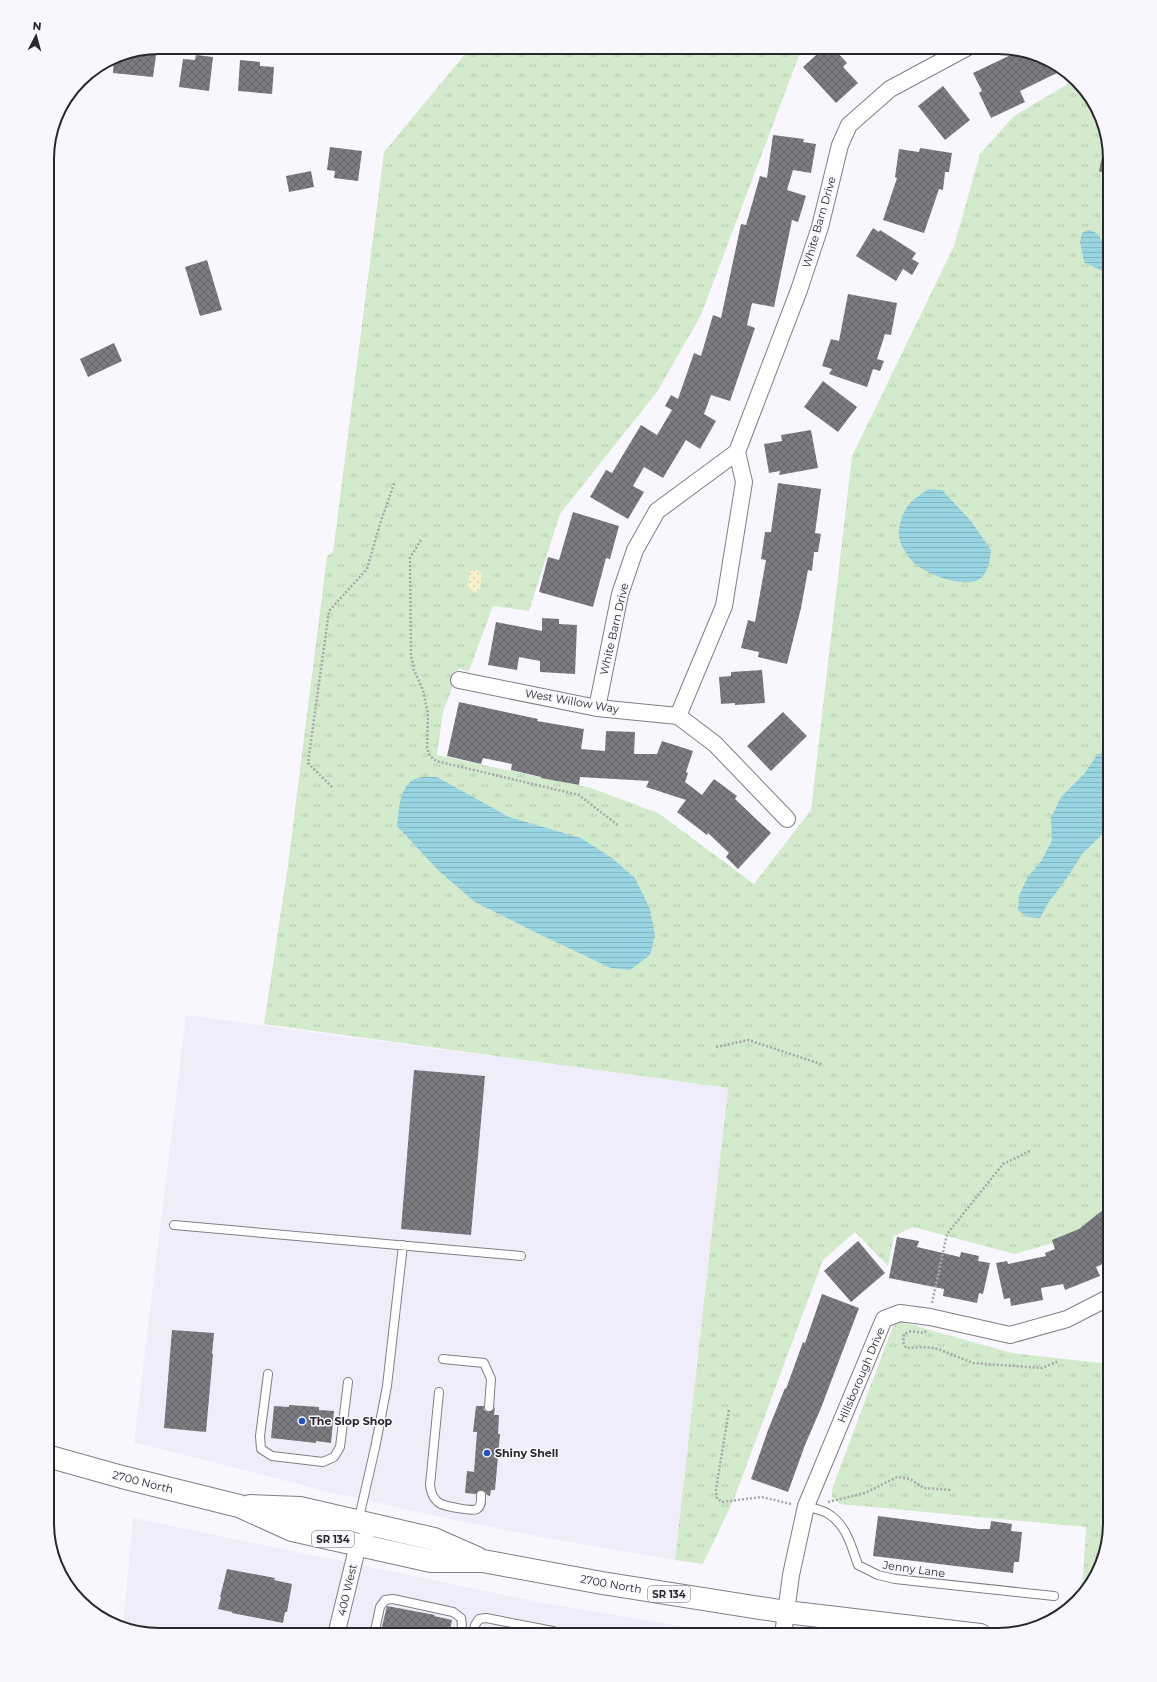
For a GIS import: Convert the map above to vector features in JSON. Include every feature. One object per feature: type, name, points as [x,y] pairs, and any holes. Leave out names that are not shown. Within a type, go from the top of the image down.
[{"type":"main road","name":"2700 North","points":[[54,1458],[122,1477],[239,1506],[292,1530],[431,1561],[483,1561],[552,1572],[602,1583],[786,1612]]},
{"type":"main road","name":"2700 North","points":[[239,1506],[300,1508],[434,1539],[483,1561]]},
{"type":"main road","name":"SR 134","points":[[786,1612],[921,1628]]},
{"type":"street","name":"White Barn Drive","points":[[597,708],[620,594],[635,550],[657,511],[737,452],[799,290],[820,227],[840,145],[850,125],[890,89],[955,54]]},
{"type":"street","points":[[737,452],[744,482],[724,606],[678,716],[715,744],[787,820]]},
{"type":"street","name":"West Willow Way","points":[[459,680],[597,708],[678,716]]},
{"type":"street","name":"Hillsborough Drive","points":[[784,1628],[792,1575],[806,1506],[884,1319],[900,1313],[930,1317],[1010,1335],[1067,1319],[1103,1301]]},
{"type":"street","name":"400 West","points":[[338,1628],[358,1545]]},
{"type":"lane","points":[[174,1225],[520,1256]]},
{"type":"lane","points":[[358,1522],[377,1440],[387,1386],[403,1245]]},
{"type":"lane","points":[[443,1359],[484,1363],[491,1379],[489,1406]]},
{"type":"lane","points":[[268,1374],[260,1436],[261,1449],[272,1456],[323,1462],[334,1458],[340,1447],[348,1382]]},
{"type":"lane","points":[[439,1392],[430,1485],[432,1495],[440,1504],[470,1511],[477,1510],[480,1506],[481,1495]]},
{"type":"lane","name":"Jenny Lane","points":[[806,1506],[826,1512],[838,1521],[848,1536],[858,1565],[878,1575],[895,1579],[1054,1596]]},
{"type":"lane","points":[[376,1628],[380,1607],[385,1600],[393,1599],[454,1612],[461,1618],[461,1628]]},
{"type":"lane","points":[[474,1628],[478,1619],[486,1618],[538,1628]]},
{"type":"path","points":[[332,787],[308,763],[329,611],[367,569],[380,524],[395,481]]},
{"type":"path","points":[[421,540],[410,558],[411,655],[414,670],[423,690],[427,708],[427,748],[430,756],[436,761],[579,795],[619,826]]},
{"type":"path","points":[[716,1046],[748,1040],[821,1064]]},
{"type":"path","points":[[1030,1151],[1002,1164],[947,1234],[927,1330],[924,1333],[911,1331],[904,1334],[903,1342],[906,1348],[927,1347],[938,1349],[973,1363],[1042,1368],[1059,1360]]},
{"type":"shaded area","points":[[186,1015],[728,1088],[675,1560],[530,1535],[445,1518],[333,1493],[134,1442]]},
{"type":"shaded area","points":[[133,1518],[544,1603],[693,1628],[152,1628],[138,1626],[123,1621]]},
{"type":"green space","points":[[465,54],[800,54],[701,315],[657,392],[560,514],[529,611],[493,606],[469,671],[459,669],[443,712],[437,755],[591,788],[658,813],[754,884],[811,810],[852,456],[954,246],[980,154],[1014,116],[1070,83],[1089,106],[1095,119],[1102,145],[1103,1224],[1097,1230],[1015,1254],[913,1227],[894,1236],[888,1266],[855,1232],[823,1260],[734,1499],[703,1564],[675,1560],[728,1088],[264,1024],[288,865],[327,556],[333,552],[384,152]]},
{"type":"green space","points":[[902,1322],[1012,1353],[1103,1363],[1102,1537],[1095,1563],[1089,1576],[1082,1585],[1086,1527],[840,1504],[832,1497],[832,1489],[893,1326]]},
{"type":"sand","points":[[478,570],[482,574],[480,590],[475,592],[470,590],[468,585],[470,571]]},
{"type":"water","points":[[1088,230],[1094,232],[1097,234],[1103,244],[1103,272],[1084,262],[1080,242],[1082,233]]},
{"type":"water","points":[[928,489],[942,490],[971,521],[991,550],[986,571],[978,580],[971,582],[954,581],[926,571],[913,562],[902,546],[899,530],[905,511],[911,502]]},
{"type":"water","points":[[1103,752],[1103,834],[1082,854],[1067,878],[1048,903],[1040,918],[1027,917],[1018,910],[1019,896],[1027,878],[1042,860],[1052,840],[1051,818],[1061,797],[1084,774],[1097,755]]},
{"type":"water","points":[[420,777],[437,777],[509,817],[581,838],[612,858],[635,878],[650,909],[655,936],[650,955],[630,970],[611,968],[475,902],[439,871],[397,826],[401,798],[407,785]]},
{"type":"building","points":[[817,54],[839,54],[847,63],[843,67],[858,83],[836,103],[803,67]]},
{"type":"building","points":[[156,55],[153,77],[113,73],[114,65],[119,62],[138,56]]},
{"type":"building","points":[[196,55],[213,57],[209,91],[179,87],[183,59],[195,60]]},
{"type":"building","points":[[1011,55],[1038,62],[1058,73],[1020,91],[1025,102],[991,118],[979,93],[982,91],[973,73]]},
{"type":"building","points":[[240,60],[260,62],[260,66],[274,67],[272,94],[238,91]]},
{"type":"building","points":[[943,86],[970,120],[945,140],[918,106]]},
{"type":"building","points":[[773,135],[804,139],[803,142],[816,144],[811,173],[793,170],[787,190],[806,196],[798,222],[792,220],[774,307],[752,303],[747,325],[755,328],[730,401],[711,395],[704,414],[716,421],[700,449],[686,440],[663,478],[644,467],[633,486],[644,492],[628,519],[590,497],[606,470],[612,473],[641,425],[657,435],[672,410],[665,406],[671,395],[678,399],[694,353],[701,356],[713,315],[721,318],[741,224],[746,225],[760,176],[767,178]]},
{"type":"building","points":[[330,147],[362,151],[358,181],[334,178],[335,171],[327,170]]},
{"type":"building","points":[[920,148],[952,153],[949,172],[945,172],[943,190],[939,189],[924,233],[883,220],[897,178],[895,177],[899,149],[919,152]]},
{"type":"building","points":[[1103,154],[1103,173],[1099,171]]},
{"type":"building","points":[[311,171],[314,187],[289,192],[286,176]]},
{"type":"building","points":[[873,228],[879,232],[880,230],[916,253],[912,259],[919,263],[912,275],[903,269],[896,281],[856,256]]},
{"type":"building","points":[[207,260],[222,310],[200,316],[185,267]]},
{"type":"building","points":[[848,294],[897,303],[891,335],[885,334],[877,359],[884,361],[880,371],[873,369],[867,387],[829,374],[832,369],[822,366],[831,339],[839,341]]},
{"type":"building","points":[[114,343],[122,361],[88,377],[80,359]]},
{"type":"building","points":[[823,381],[857,407],[838,432],[804,407]]},
{"type":"building","points":[[811,430],[818,468],[779,475],[780,471],[769,473],[764,444],[782,441],[781,435]]},
{"type":"building","points":[[778,483],[821,489],[815,533],[821,534],[818,552],[814,552],[812,571],[808,570],[801,608],[787,664],[758,657],[759,652],[741,648],[748,620],[755,622],[766,560],[761,559],[765,532],[771,532]]},
{"type":"building","points":[[573,512],[619,526],[610,559],[606,558],[593,607],[539,592],[548,557],[559,560]]},
{"type":"building","points":[[542,618],[559,619],[559,624],[577,625],[575,674],[540,672],[540,661],[519,657],[517,670],[488,665],[496,622],[542,631]]},
{"type":"building","points":[[762,670],[765,703],[735,705],[735,703],[721,704],[719,677],[731,676],[731,672]]},
{"type":"building","points":[[459,702],[538,719],[537,721],[584,729],[581,749],[605,751],[606,731],[635,732],[634,754],[657,754],[662,741],[693,751],[686,772],[688,773],[685,782],[702,795],[714,779],[737,796],[735,799],[771,833],[738,869],[726,857],[729,853],[708,833],[707,835],[677,812],[686,800],[646,787],[649,781],[580,777],[579,785],[541,778],[511,770],[512,764],[483,758],[481,764],[447,756]]},
{"type":"building","points":[[783,712],[807,736],[771,771],[747,746]]},
{"type":"building","points":[[414,1070],[485,1076],[471,1235],[401,1229]]},
{"type":"building","points":[[1103,1210],[1103,1264],[1096,1267],[1100,1276],[1065,1290],[1063,1284],[1041,1288],[1043,1300],[1011,1306],[1010,1298],[1004,1299],[996,1263],[1007,1261],[1008,1264],[1046,1256],[1045,1253],[1055,1249],[1052,1240],[1079,1229]]},
{"type":"building","points":[[897,1237],[919,1241],[917,1247],[960,1257],[961,1252],[979,1256],[978,1261],[990,1263],[983,1294],[979,1293],[977,1303],[943,1296],[944,1289],[889,1278]]},
{"type":"building","points":[[858,1241],[885,1273],[851,1302],[824,1271]]},
{"type":"building","points":[[822,1294],[859,1308],[788,1492],[751,1479],[768,1430],[785,1388],[786,1389],[803,1342],[805,1343]]},
{"type":"building","points":[[172,1330],[214,1333],[206,1432],[164,1428]]},
{"type":"building","points":[[289,1405],[319,1407],[319,1410],[334,1411],[331,1443],[316,1441],[316,1443],[271,1438],[274,1406],[289,1407]]},
{"type":"building","name":"Shiny Shell","points":[[476,1406],[484,1406],[484,1410],[489,1412],[495,1407],[494,1415],[499,1415],[498,1434],[500,1434],[495,1490],[491,1490],[490,1496],[481,1490],[476,1494],[465,1493],[467,1471],[474,1472],[477,1432],[473,1432]]},
{"type":"building","points":[[878,1516],[979,1529],[990,1529],[991,1521],[1012,1524],[1011,1531],[1022,1532],[1019,1562],[1014,1562],[1013,1573],[873,1556]]},
{"type":"building","points":[[227,1569],[275,1578],[274,1580],[292,1584],[287,1612],[285,1612],[283,1623],[218,1609]]},
{"type":"building","points":[[387,1606],[435,1615],[434,1616],[452,1620],[450,1628],[382,1628]]},
{"type":"place","name":"The Slop Shop","points":[[302,1421]]},
{"type":"place","name":"Shiny Shell","points":[[487,1453]]}]
